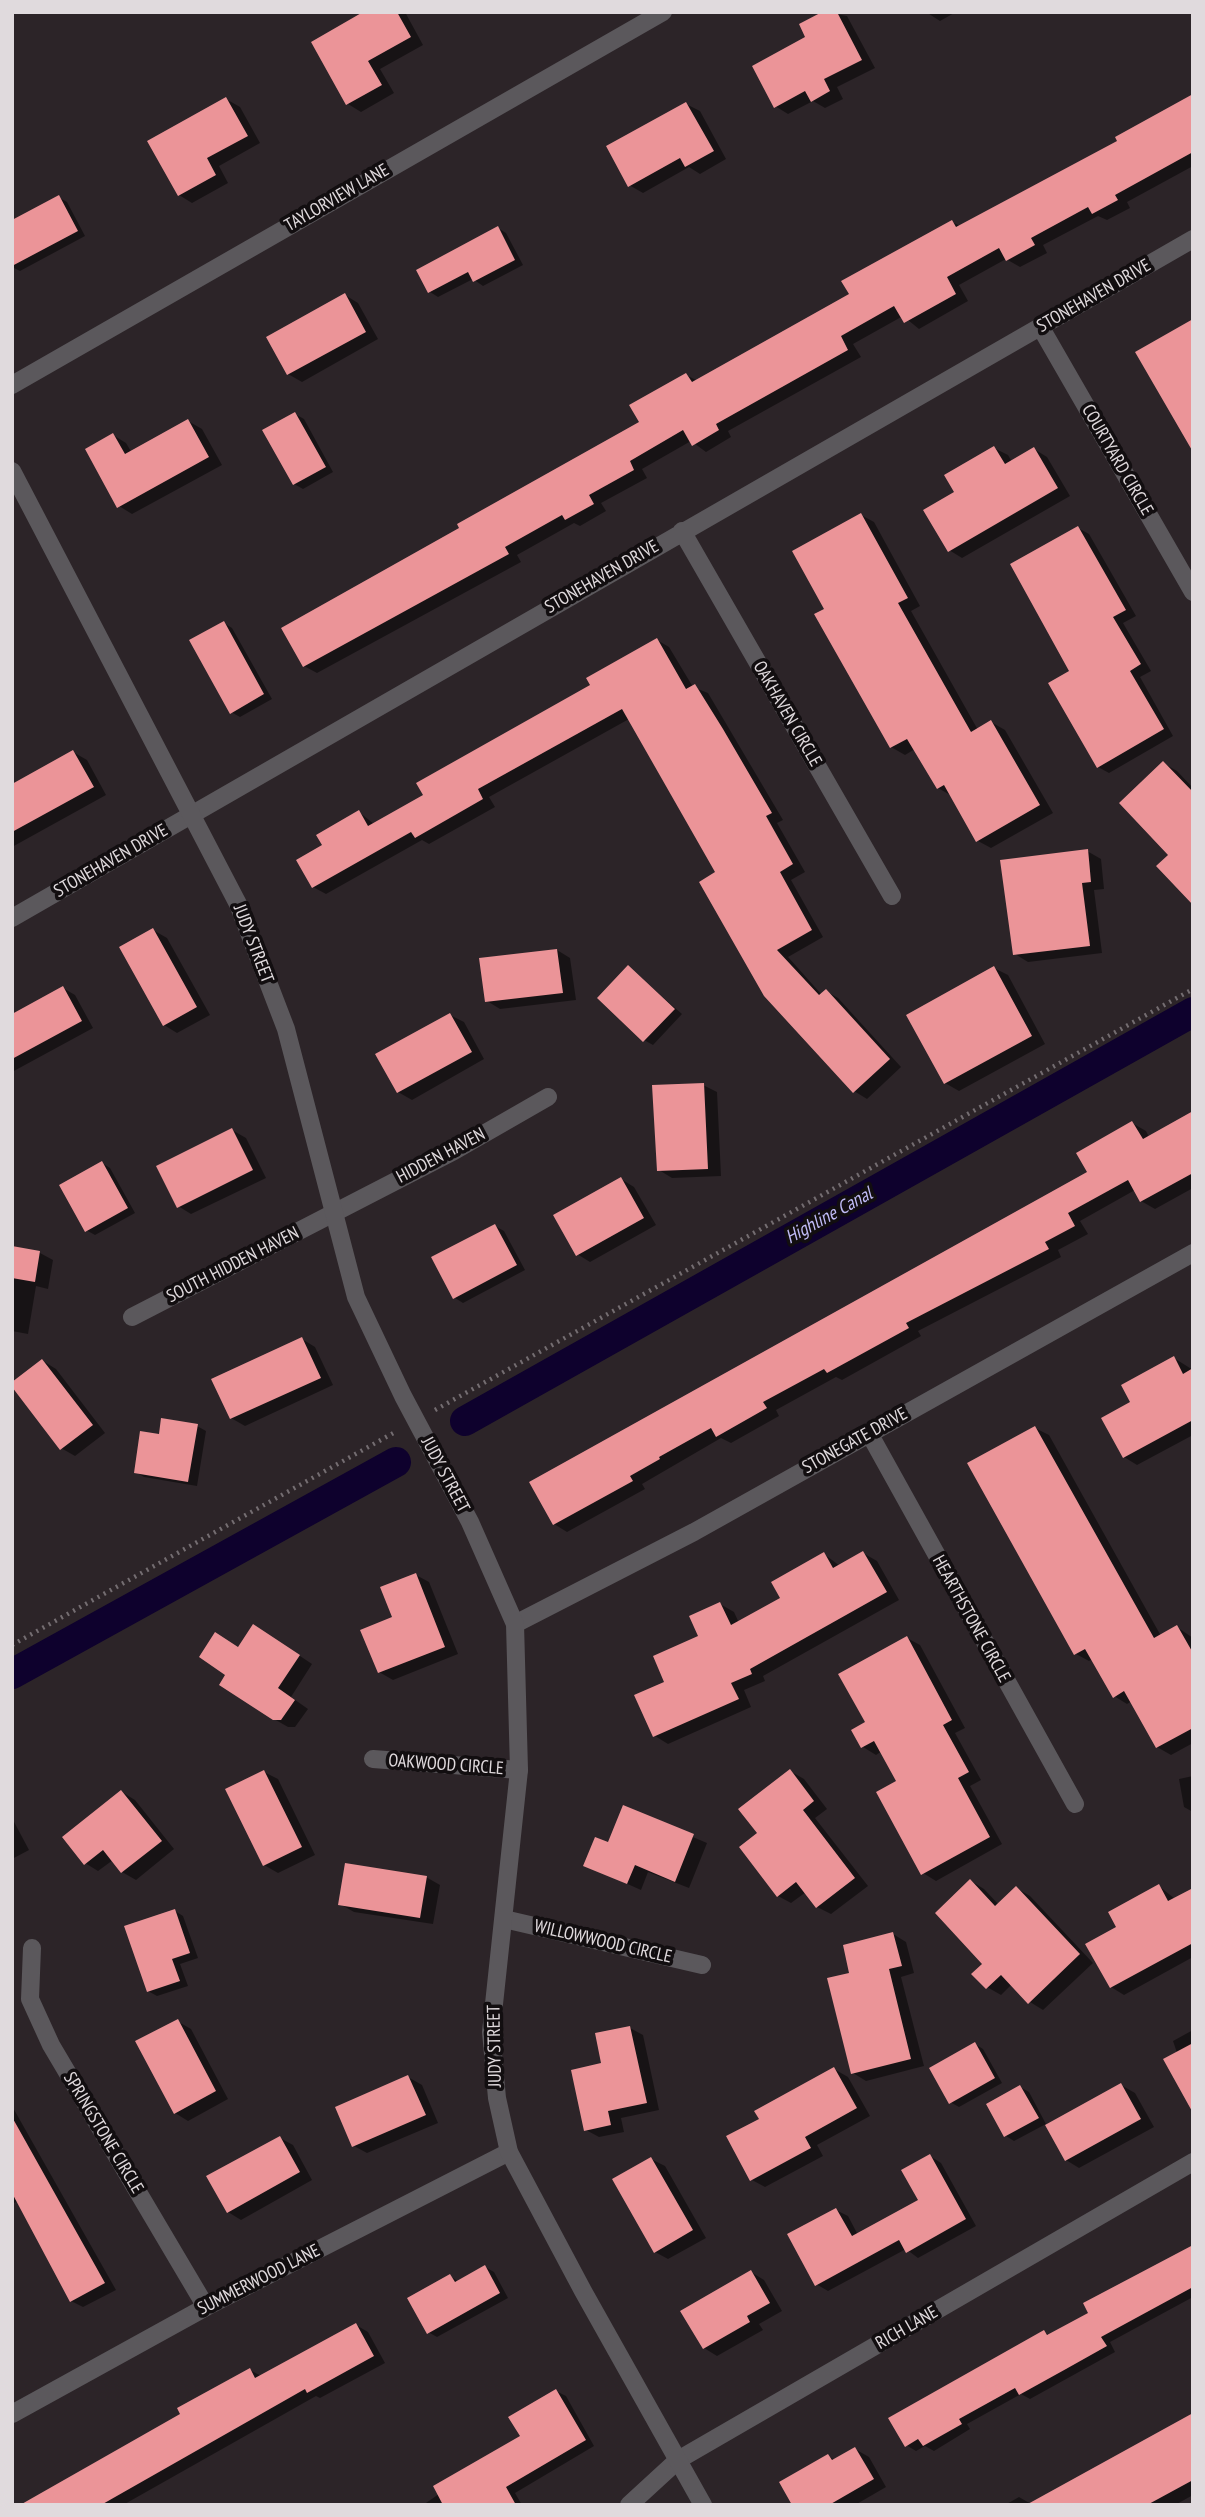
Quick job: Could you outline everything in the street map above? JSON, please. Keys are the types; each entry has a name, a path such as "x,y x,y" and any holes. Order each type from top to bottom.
{"street":[{"name":"TAYLORVIEW LANE","path":"12,385 663,12"},
{"name":"STONEHAVEN DRIVE","path":"12,918 1193,239"},
{"name":"COURTYARD CIRCLE","path":"1041,328 1193,592"},
{"name":"JUDY STREET","path":"12,471 238,904 286,1029 356,1297 415,1421 470,1522 515,1624 519,1770 491,2032 497,2098 509,2152 703,2505"},
{"name":"OAKHAVEN CIRCLE","path":"681,531 892,897"},
{"name":"HIDDEN HAVEN","path":"333,1213 548,1097"},
{"name":"SOUTH HIDDEN HAVEN","path":"132,1317 333,1213"},
{"name":"STONEGATE DRIVE","path":"515,1624 694,1532 1193,1253"},
{"name":"HEARTHSTONE CIRCLE","path":"869,1433 1075,1804"},
{"name":"OAKWOOD CIRCLE","path":"373,1759 519,1770"},
{"name":"WILLOWWOOD CIRCLE","path":"504,1919 702,1965"},
{"name":"SPRINGSTONE CIRCLE","path":"32,1948 30,2000 51,2045 206,2308"},
{"name":"SUMMERWOOD LANE","path":"12,2414 206,2308 509,2152"},
{"name":"RICH LANE","path":"629,2505 678,2460 1193,2162"}],"path":[{"path":"12,1645 1193,989"}],"building":[{"path":"363,12 397,12 411,37 368,61 382,85 346,105 311,42"},
{"path":"822,12 837,12 862,60 824,79 830,91 811,102 805,91 774,108 752,66 805,37 799,24"},
{"path":"1193,94 1193,152 1115,195 1118,200 1092,214 1088,207 1031,238 1035,245 1006,261 999,248 947,277 956,294 904,323 894,306 841,336 848,350 716,424 719,430 692,446 683,430 630,461 634,470 589,495 594,504 565,520 562,515 505,547 509,554 303,667 281,628 459,528 457,524 639,422 629,405 686,373 692,382 849,294 841,281 952,220 956,227 1117,141 1115,137"},
{"path":"226,97 248,136 207,158 216,175 178,196 147,141"},
{"path":"686,102 714,151 685,167 680,158 628,187 606,146"},
{"path":"59,195 78,231 12,266 12,220"},
{"path":"498,226 515,260 473,282 468,272 428,293 416,270"},
{"path":"345,293 366,332 287,375 266,337"},
{"path":"1193,319 1193,452 1135,352"},
{"path":"295,412 326,467 293,485 262,430"},
{"path":"188,419 209,457 117,508 85,449 113,433 125,454"},
{"path":"994,446 1005,464 1034,447 1058,488 948,552 923,510 954,492 944,475"},
{"path":"861,513 908,598 898,603 971,732 991,720 1040,805 976,842 944,785 937,789 907,739 890,748 814,614 824,609 792,551"},
{"path":"1078,526 1126,610 1113,617 1141,664 1130,671 1164,729 1097,768 1048,683 1069,671 1010,564"},
{"path":"224,621 264,694 230,714 189,640"},
{"path":"657,638 686,689 695,684 723,729 772,813 766,816 793,864 780,872 812,930 777,950 819,995 826,989 890,1059 853,1093 764,996 699,882 715,872 622,709 478,789 483,799 415,838 411,832 312,888 296,860 322,845 316,835 359,810 368,826 423,795 416,783 590,685 586,678"},
{"path":"73,750 94,787 12,832 12,784"},
{"path":"1163,761 1193,792 1193,905 1156,866 1168,855 1119,803"},
{"path":"1088,849 1091,882 1082,883 1090,946 1013,955 1000,860"},
{"path":"153,928 197,1007 163,1026 119,947"},
{"path":"557,949 563,993 485,1002 479,958"},
{"path":"628,965 675,1009 643,1042 597,998"},
{"path":"994,966 1032,1036 944,1084 906,1015"},
{"path":"63,986 82,1021 12,1059 12,1014"},
{"path":"450,1013 472,1052 397,1093 375,1054"},
{"path":"704,1083 708,1169 657,1171 652,1085"},
{"path":"1193,1111 1193,1173 1140,1202 1128,1180 1068,1213 1075,1226 1045,1242 1049,1249 906,1323 909,1328 827,1373 824,1369 763,1402 767,1408 716,1437 711,1428 630,1476 633,1481 553,1525 529,1482 1087,1172 1076,1153 1132,1121 1143,1139"},
{"path":"232,1128 253,1170 177,1208 156,1166"},
{"path":"102,1161 128,1208 85,1232 59,1185"},
{"path":"621,1177 644,1218 576,1256 553,1215"},
{"path":"495,1224 517,1265 453,1299 431,1257"},
{"path":"12,1246 40,1251 35,1282 12,1278"},
{"path":"302,1337 321,1378 230,1419 211,1379"},
{"path":"1174,1356 1183,1374 1193,1368 1193,1420 1123,1458 1101,1418 1130,1402 1121,1385"},
{"path":"42,1359 93,1425 60,1450 12,1387 12,1382"},
{"path":"161,1418 198,1424 188,1482 134,1473 140,1431 159,1434"},
{"path":"1035,1426 1154,1638 1177,1625 1193,1653 1193,1728 1156,1748 1124,1691 1113,1698 1085,1649 1074,1655 967,1463"},
{"path":"863,1551 887,1592 750,1669 752,1674 731,1683 739,1699 653,1737 634,1695 664,1682 653,1656 698,1636 689,1616 720,1602 731,1625 780,1598 771,1582 824,1552 833,1568"},
{"path":"416,1573 445,1647 378,1673 360,1630 392,1617 380,1587"},
{"path":"253,1624 300,1655 278,1688 295,1700 281,1720 273,1720 219,1685 225,1675 199,1657 215,1632 238,1647"},
{"path":"907,1636 952,1720 943,1725 969,1772 958,1778 990,1837 921,1875 876,1792 896,1781 874,1741 861,1748 851,1730 865,1722 838,1674"},
{"path":"790,1769 814,1801 803,1810 855,1878 816,1908 796,1882 777,1897 739,1847 757,1833 738,1809"},
{"path":"264,1770 302,1847 263,1866 225,1789"},
{"path":"121,1790 162,1841 121,1873 103,1850 84,1865 62,1837"},
{"path":"623,1805 694,1834 675,1882 635,1865 627,1884 583,1866 595,1837 608,1842"},
{"path":"345,1863 427,1876 420,1918 338,1905"},
{"path":"970,1879 995,1906 1016,1886 1080,1954 1028,2004 1001,1975 986,1989 971,1974 982,1964 935,1913"},
{"path":"1159,1884 1168,1901 1193,1888 1193,1943 1110,1988 1085,1944 1116,1927 1108,1912"},
{"path":"175,1909 190,1953 172,1959 180,1981 147,1992 124,1926"},
{"path":"893,1932 902,1966 889,1969 911,2059 851,2074 827,1978 849,1973 843,1945"},
{"path":"178,2019 216,2091 174,2114 135,2041"},
{"path":"630,2026 647,2103 608,2111 611,2125 584,2131 571,2070 601,2063 595,2033"},
{"path":"975,2042 995,2078 949,2104 929,2068"},
{"path":"1193,2043 1193,2113 1163,2059"},
{"path":"834,2067 857,2108 805,2137 811,2148 750,2181 726,2136 759,2119 754,2111"},
{"path":"408,2075 426,2115 352,2147 335,2107"},
{"path":"1121,2083 1141,2119 1065,2161 1045,2125"},
{"path":"1020,2085 1039,2118 1004,2137 986,2104"},
{"path":"12,2117 105,2283 70,2302 12,2193"},
{"path":"280,2136 300,2172 227,2213 206,2176"},
{"path":"930,2154 966,2219 906,2253 899,2240 815,2286 787,2234 836,2208 852,2236 918,2200 901,2170"},
{"path":"651,2157 693,2230 654,2253 612,2179"},
{"path":"1193,2245 1193,2287 1101,2337 1107,2346 1066,2369 1019,2395 1015,2388 959,2419 962,2424 923,2446 918,2439 905,2447 888,2418 1044,2330 1047,2335 1088,2313 1083,2303"},
{"path":"485,2265 500,2293 427,2334 407,2298 450,2274 455,2282"},
{"path":"751,2270 770,2303 747,2316 750,2322 703,2349 680,2311"},
{"path":"356,2323 374,2356 307,2393 305,2389 101,2505 20,2505 180,2414 177,2408 250,2368 255,2378"},
{"path":"556,2389 586,2440 506,2487 516,2505 443,2505 433,2486 520,2436 508,2417"},
{"path":"1193,2413 1193,2480 1147,2505 1026,2505"},
{"path":"855,2447 874,2479 829,2505 792,2505 779,2482 828,2454 832,2460"}],"waterway":[{"name":"Highline Canal","path":"465,1421 1193,1012"},
{"path":"12,1674 396,1462"}]}
